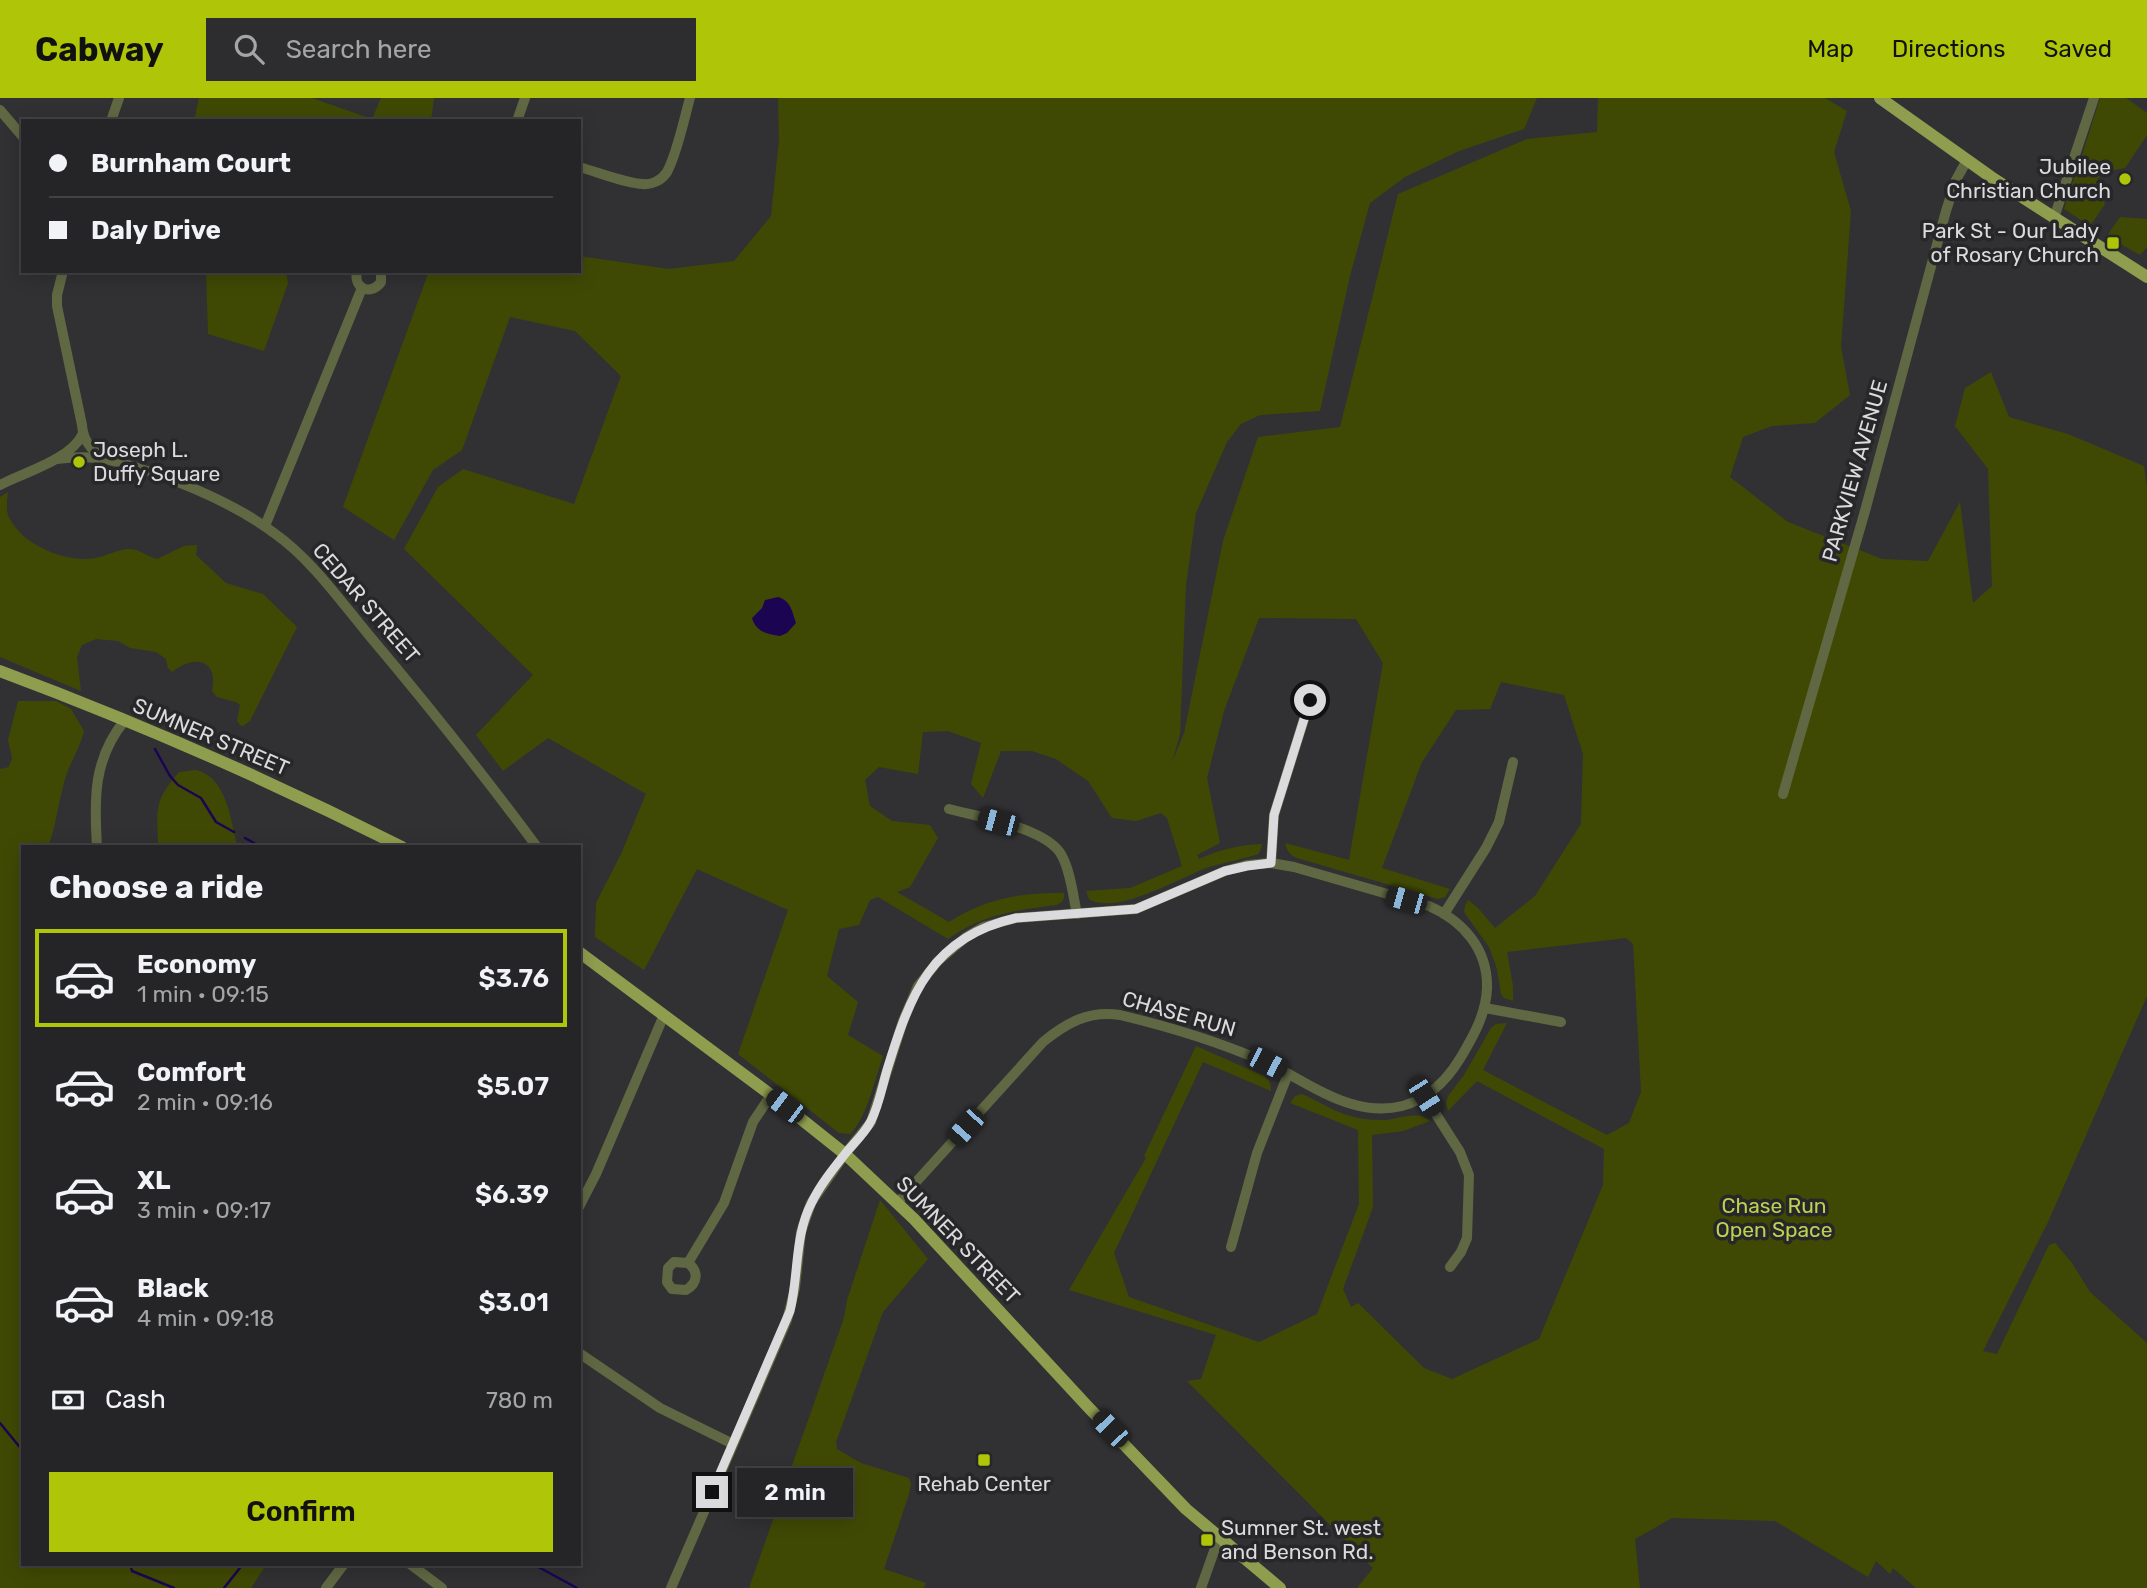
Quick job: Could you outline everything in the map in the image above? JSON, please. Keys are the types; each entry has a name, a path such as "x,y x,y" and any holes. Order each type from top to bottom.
{"main road":[{"path":"1880,98 1967,160 2147,277"},
{"name":"SUMNER STREET","path":"1,674 125,720 314,803 398,845"},
{"name":"SUMNER STREET","path":"581,953 771,1095 845,1154 897,1203 1186,1509 1280,1588"}],"street":[{"path":"112,119 119,98"},
{"path":"518,119 525,98"},
{"path":"581,168 638,184 657,182 666,174 690,98"},
{"path":"2054,218 2094,98"},
{"path":"0,110 21,135"},
{"name":"PARKVIEW AVENUE","path":"1783,794 1865,511 1946,211 1956,180 1967,160"},
{"path":"62,273 57,306 82,435"},
{"path":"357,273 356,282 362,288 370,290 378,287 381,273"},
{"path":"265,526 362,288"},
{"name":"CEDAR STREET","path":"0,485 56,459 74,447 82,435 94,452 107,460 200,492 226,503 265,526 301,556 334,593 448,730 535,845"},
{"name":"CEDAR STREET","path":"56,459 107,460"},
{"path":"1271,863 1274,815 1310,700"},
{"path":"97,845 95,803 98,778 108,744 125,720"},
{"path":"1444,914 1475,867 1499,822 1513,762"},
{"path":"949,809 1040,835 1054,845 1062,857 1077,914"},
{"name":"CHASE RUN","path":"671,1588 790,1311 801,1232 807,1212 815,1196 871,1122 918,986 938,961 966,937 983,927 1016,918 1136,909 1225,871 1271,863 1294,867 1429,906 1444,914 1472,939 1482,955 1487,985 1485,1008 1477,1028 1457,1063 1441,1084 1415,1102 1394,1108 1369,1108 1332,1097 1267,1063 1202,1037 1110,1013 1079,1019 1043,1042 897,1203"},
{"path":"1485,1008 1561,1021"},
{"path":"581,1203 664,1015"},
{"path":"1231,1247 1257,1153 1288,1074"},
{"path":"688,1263 724,1203 753,1122 771,1095"},
{"path":"1425,1097 1460,1152 1469,1175 1467,1238 1450,1267"},
{"path":"581,1354 660,1408 733,1444"},
{"path":"1201,1588 1219,1537"},
{"path":"326,1588 342,1566"},
{"path":"413,1566 442,1588"}],"green space":[{"path":"199,98 312,98 372,119 194,119"},
{"path":"381,98 434,98 431,119 372,119"},
{"name":"Chase Run Open Space","path":"778,98 1537,98 1524,129 1459,151 1405,177 1370,203 1350,276 1320,411 1260,415 1241,424 1227,442 1196,513 1186,585 1180,734 1172,762 1184,733 1223,541 1258,437 1340,427 1398,194 1527,139 1597,132 1598,98 1825,98 1847,111 1834,152 1851,211 1841,347 1850,395 1815,423 1772,426 1743,437 1730,477 1788,522 1882,559 1928,561 1960,502 1973,603 1992,586 1988,469 1955,426 1965,388 1991,372 2009,417 2068,434 2144,466 2147,488 2147,996 2048,1222 1983,1351 1997,1354 2049,1245 2055,1243 2072,1263 2090,1292 2147,1343 2147,1588 1916,1588 1893,1568 1890,1574 1876,1561 1868,1577 1775,1521 1672,1518 1635,1539 1640,1588 1357,1588 1373,1568 1187,1381 1201,1379 1216,1335 1069,1290 1146,1158 1144,1156 1196,1046 1264,1076 1270,1082 1271,1091 1203,1062 1114,1253 1129,1297 1259,1342 1317,1314 1359,1204 1358,1130 1290,1103 1295,1096 1302,1094 1358,1118 1382,1120 1413,1115 1430,1121 1403,1131 1372,1135 1373,1207 1343,1289 1351,1307 1358,1303 1424,1368 1452,1379 1539,1339 1603,1185 1604,1149 1477,1081 1448,1111 1446,1103 1491,1028 1496,1024 1507,1023 1483,1070 1607,1135 1629,1123 1641,1092 1633,944 1626,938 1507,952 1513,1001 1501,994 1497,969 1489,947 1464,912 1468,900 1495,928 1535,896 1581,824 1583,754 1564,695 1501,682 1490,709 1456,710 1422,762 1382,868 1450,889 1445,897 1438,899 1297,858 1291,854 1285,843 1349,860 1383,663 1356,619 1259,618 1224,711 1207,778 1220,843 1197,855 1199,859 1229,848 1262,844 1260,851 1255,855 1206,868 1131,899 1100,903 1089,899 1086,891 1130,888 1182,866 1167,818 1161,813 1136,821 1112,818 1088,781 1056,759 1032,751 1001,751 983,798 971,784 981,743 948,731 923,732 918,774 879,767 865,780 870,806 892,821 930,825 938,838 910,887 897,892 949,922 962,914 1004,898 1048,893 1064,893 1064,897 1056,905 986,919 948,939 878,897 870,900 859,925 839,929 827,976 858,1002 848,1035 883,1056 866,1108 850,1134 839,1133 738,1054 788,910 697,869 644,970 595,937 596,903 621,854 646,794 548,738 503,771 476,735 533,675 404,549 438,487 463,469 574,504 621,376 575,331 510,317 462,450 433,470 394,540 343,507 428,273 581,273 581,256 669,269 734,261 771,216 779,140"},
{"path":"2100,98 2126,98 2147,113 2147,135 2125,168 2098,173 2079,165"},
{"path":"2078,166 2100,176 2096,182 2105,204 2090,226 2064,209"},
{"path":"2120,217 2147,219 2147,247 2140,255 2107,236"},
{"path":"206,273 286,273 288,283 264,351 208,334"},
{"path":"8,492 7,513 16,528 32,542 52,553 90,559 131,549 157,559 184,546 197,545 196,555 226,583 263,594 297,627 250,721 240,725 237,721 240,705 217,697 212,691 212,672 208,666 203,663 189,663 172,672 166,659 156,652 130,648 118,641 96,639 82,645 77,657 81,691 0,657 0,497"},
{"path":"18,701 56,701 71,709 84,731 66,776 49,845 21,845 21,1566 265,1566 251,1588 0,1588 0,769 9,767 12,758 8,740"},
{"path":"196,770 214,781 225,800 237,845 158,845 160,800 179,772"},
{"path":"880,1200 928,1259 883,1312 836,1442 837,1449 861,1463 909,1478 909,1494 884,1569 926,1583 924,1588 749,1588 844,1318 847,1300"}],"shaded area":[{"path":"778,597 788,604 796,623 780,636 759,629 752,618 762,608 765,600"}],"waterway":[{"path":"155,749 178,785 201,798 216,822 234,832"},
{"path":"245,838 257,845"},
{"path":"0,1423 21,1449"},
{"path":"131,1566 132,1571 174,1588"},
{"path":"224,1588 241,1566"},
{"path":"537,1566 577,1588"}],"place":[{"name":"Jubilee Christian Church","path":"2125,179"},
{"name":"Park St - Our Lady of Rosary Church","path":"2113,243"},
{"name":"Joseph L. Duffy Square","path":"79,462"},
{"name":"Rehab Center","path":"984,1460"},
{"name":"Sumner St. west and Benson Rd.","path":"1207,1540"}],"route":[{"path":"712,1492 790,1311 795,1288 797,1254 807,1212 815,1196 871,1122 903,1021 918,986 927,973 951,948 983,927 1016,918 1136,909 1225,871 1271,863 1274,815 1310,700"}]}
